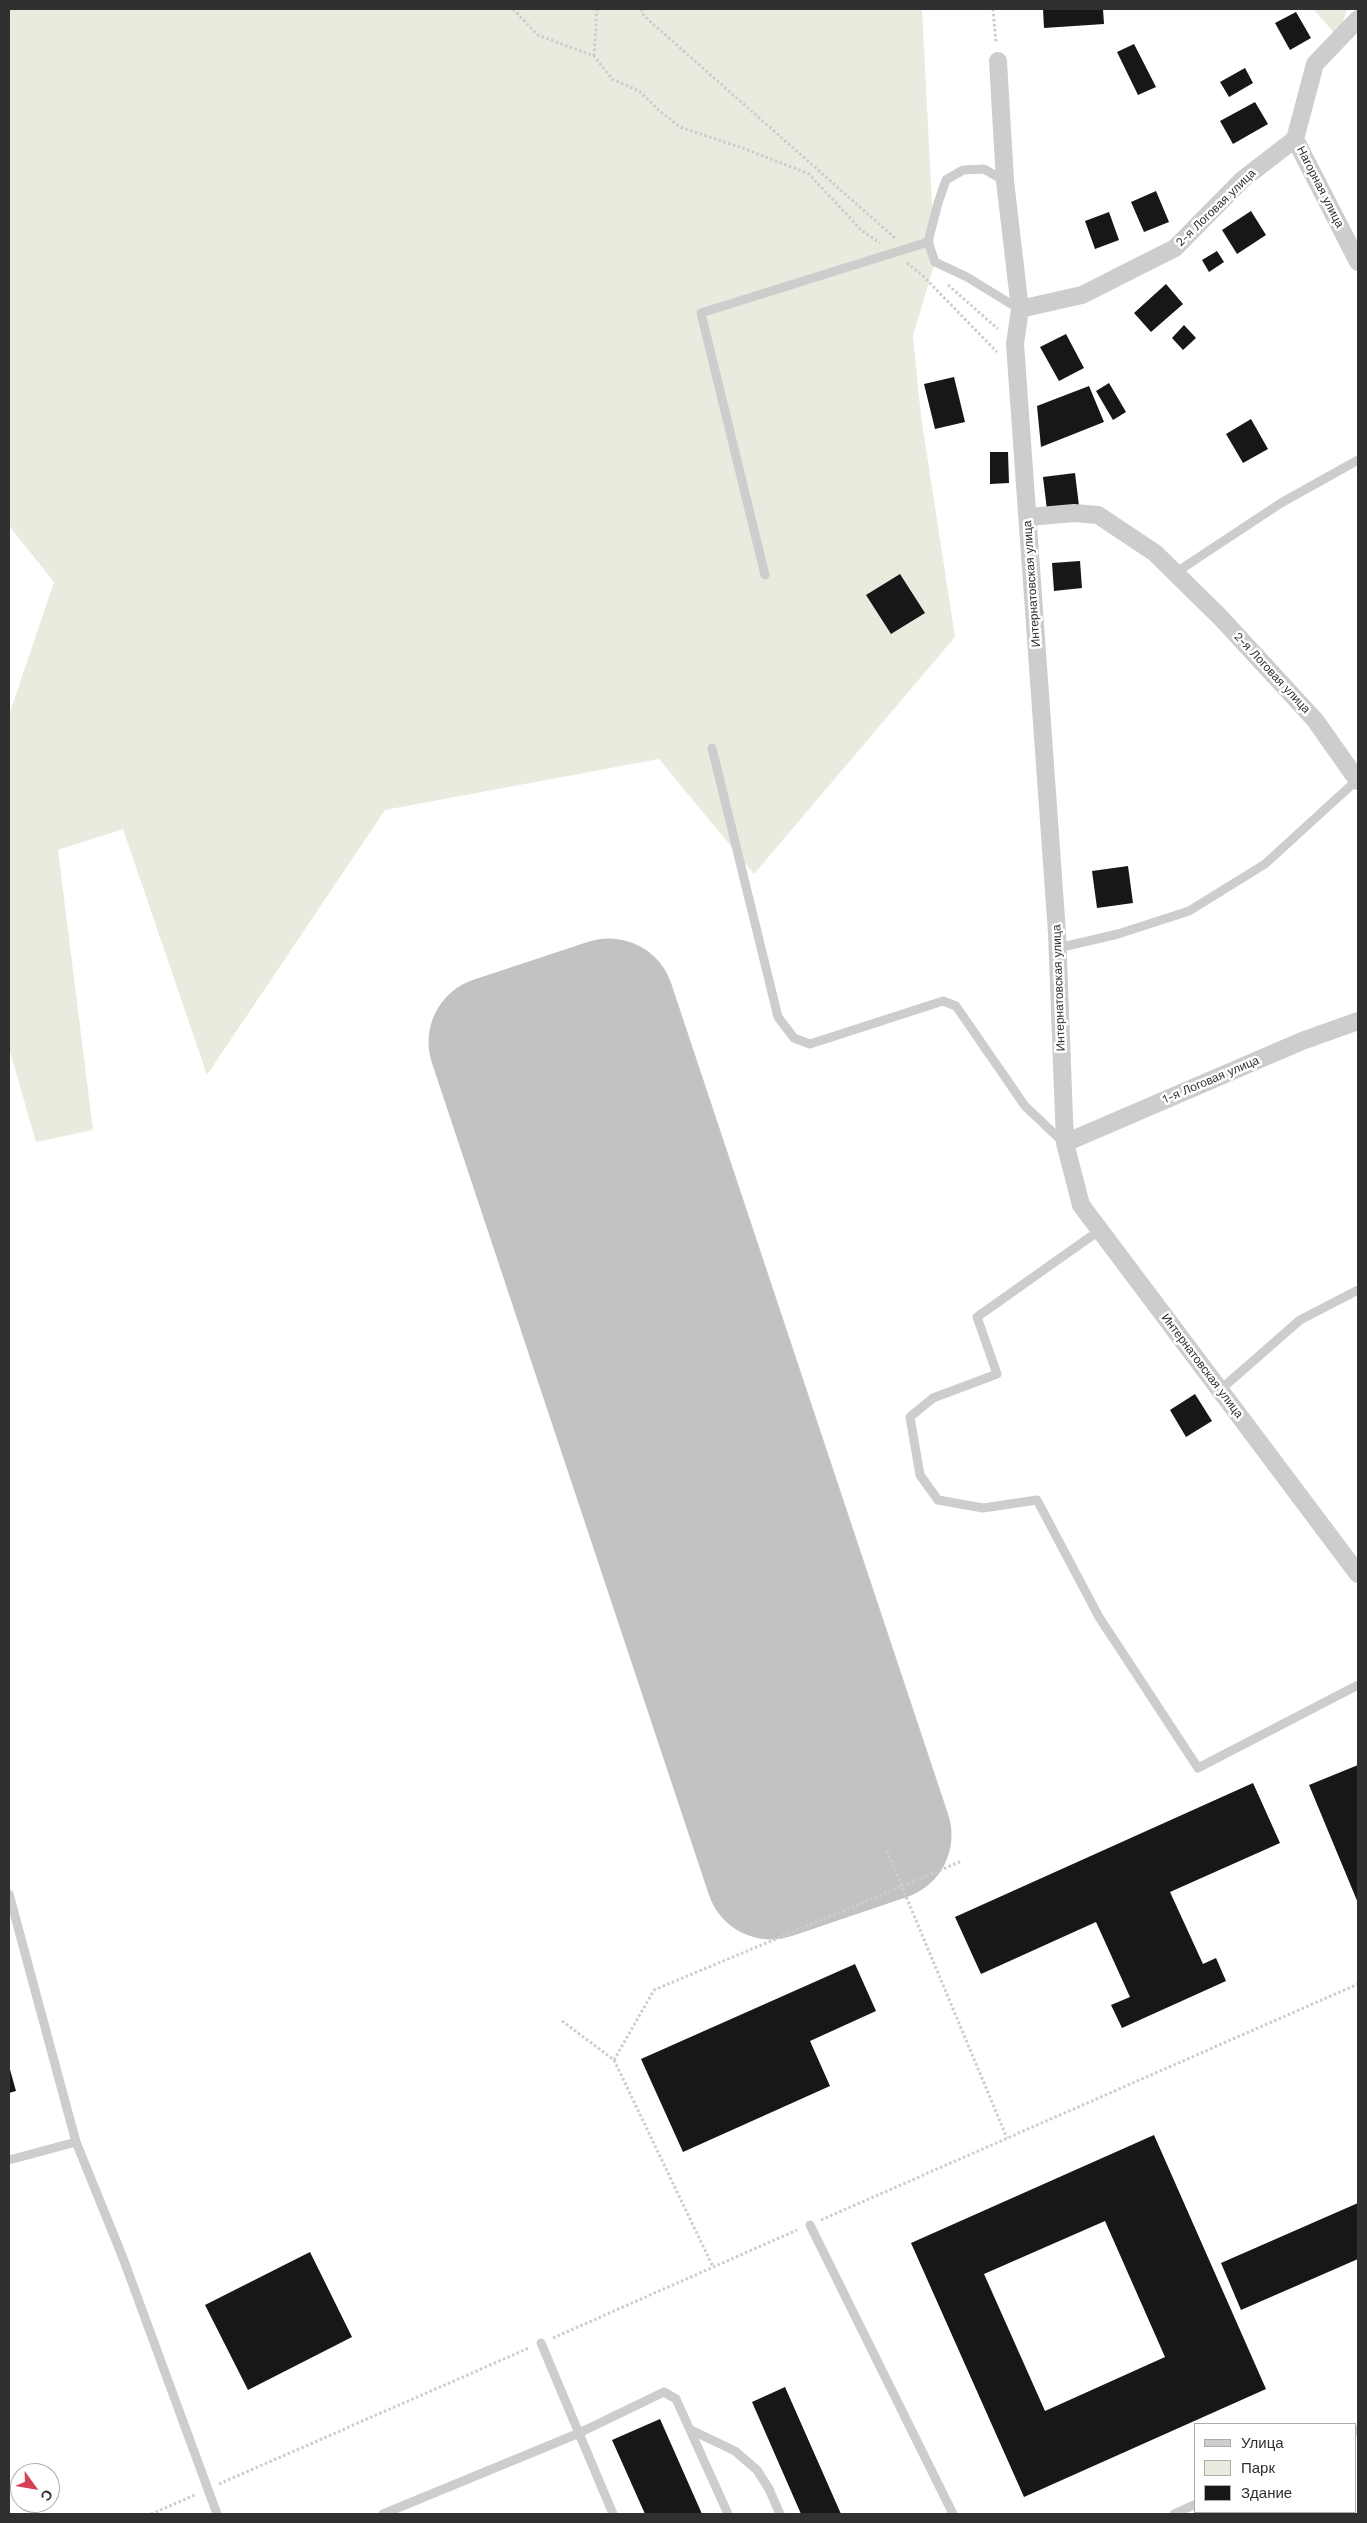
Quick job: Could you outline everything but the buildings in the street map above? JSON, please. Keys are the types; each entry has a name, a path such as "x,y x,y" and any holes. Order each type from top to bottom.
{"street":[{"path":"1295,138 1315,64 1358,19"},
{"name":"Интернатовская улица","path":"998,62 1005,181 1020,309 1015,344 1058,948 1065,1144 1081,1205 1358,1574"},
{"name":"Нагорная улица","path":"1295,138 1358,262"},
{"name":"2-я Логовая улица","path":"1020,309 1082,295 1175,248 1242,180 1295,138"},
{"name":"2-я Логовая улица","path":"1028,517 1074,513 1098,516 1155,553 1221,618 1315,720 1358,781"},
{"name":"1-я Логовая улица","path":"1065,1144 1302,1041 1358,1021"}],"lane":[{"path":"1005,181 984,168 963,170 946,180 928,242 935,262 967,277 1020,309"},
{"path":"765,575 701,313 928,242"},
{"path":"1175,573 1282,503 1358,460"},
{"path":"712,748 778,1017 794,1038 810,1044 943,1001 956,1006 1025,1106 1065,1144"},
{"path":"1058,948 1118,934 1189,911 1264,864 1358,781"},
{"path":"1100,1230 977,1317 997,1374 933,1398 910,1417 920,1475 938,1500 983,1508 1037,1500 1100,1617 1198,1768 1358,1685"},
{"path":"1220,1390 1300,1320 1358,1290"},
{"path":"9,1894 76,2142 123,2258 206,2490 217,2514"},
{"path":"9,2160 76,2142"},
{"path":"810,2225 954,2514"},
{"path":"541,2343 577,2434 613,2514"},
{"path":"383,2514 577,2434 664,2392 676,2399 728,2514"},
{"path":"691,2430 736,2452 757,2470 769,2489 780,2514"},
{"path":"1174,2514 1194,2505"}],"path":[{"path":"513,9 538,35 594,56 612,79 639,90 661,112 680,127 748,150 809,174 862,231 922,275 1018,373"},
{"path":"594,56 597,9"},
{"path":"641,9 644,16 907,248"},
{"path":"993,9 998,62"},
{"path":"943,280 1015,344"},
{"path":"887,1851 1006,2138"},
{"path":"614,2060 654,1990 962,1861"},
{"path":"151,2514 1358,1984"},
{"path":"562,2021 614,2060 713,2267"}],"green space":[{"path":"9,9 922,9 935,262 913,336 921,416 955,637 754,874 659,759 385,810 207,1075 123,829 58,850 93,1130 36,1142 9,1048 9,715 54,582 9,526"},
{"path":"1313,9 1347,9 1338,37"}],"runway":[{"path":"609,1004 886,1835 771,1874 494,1042 609,1004"}]}
